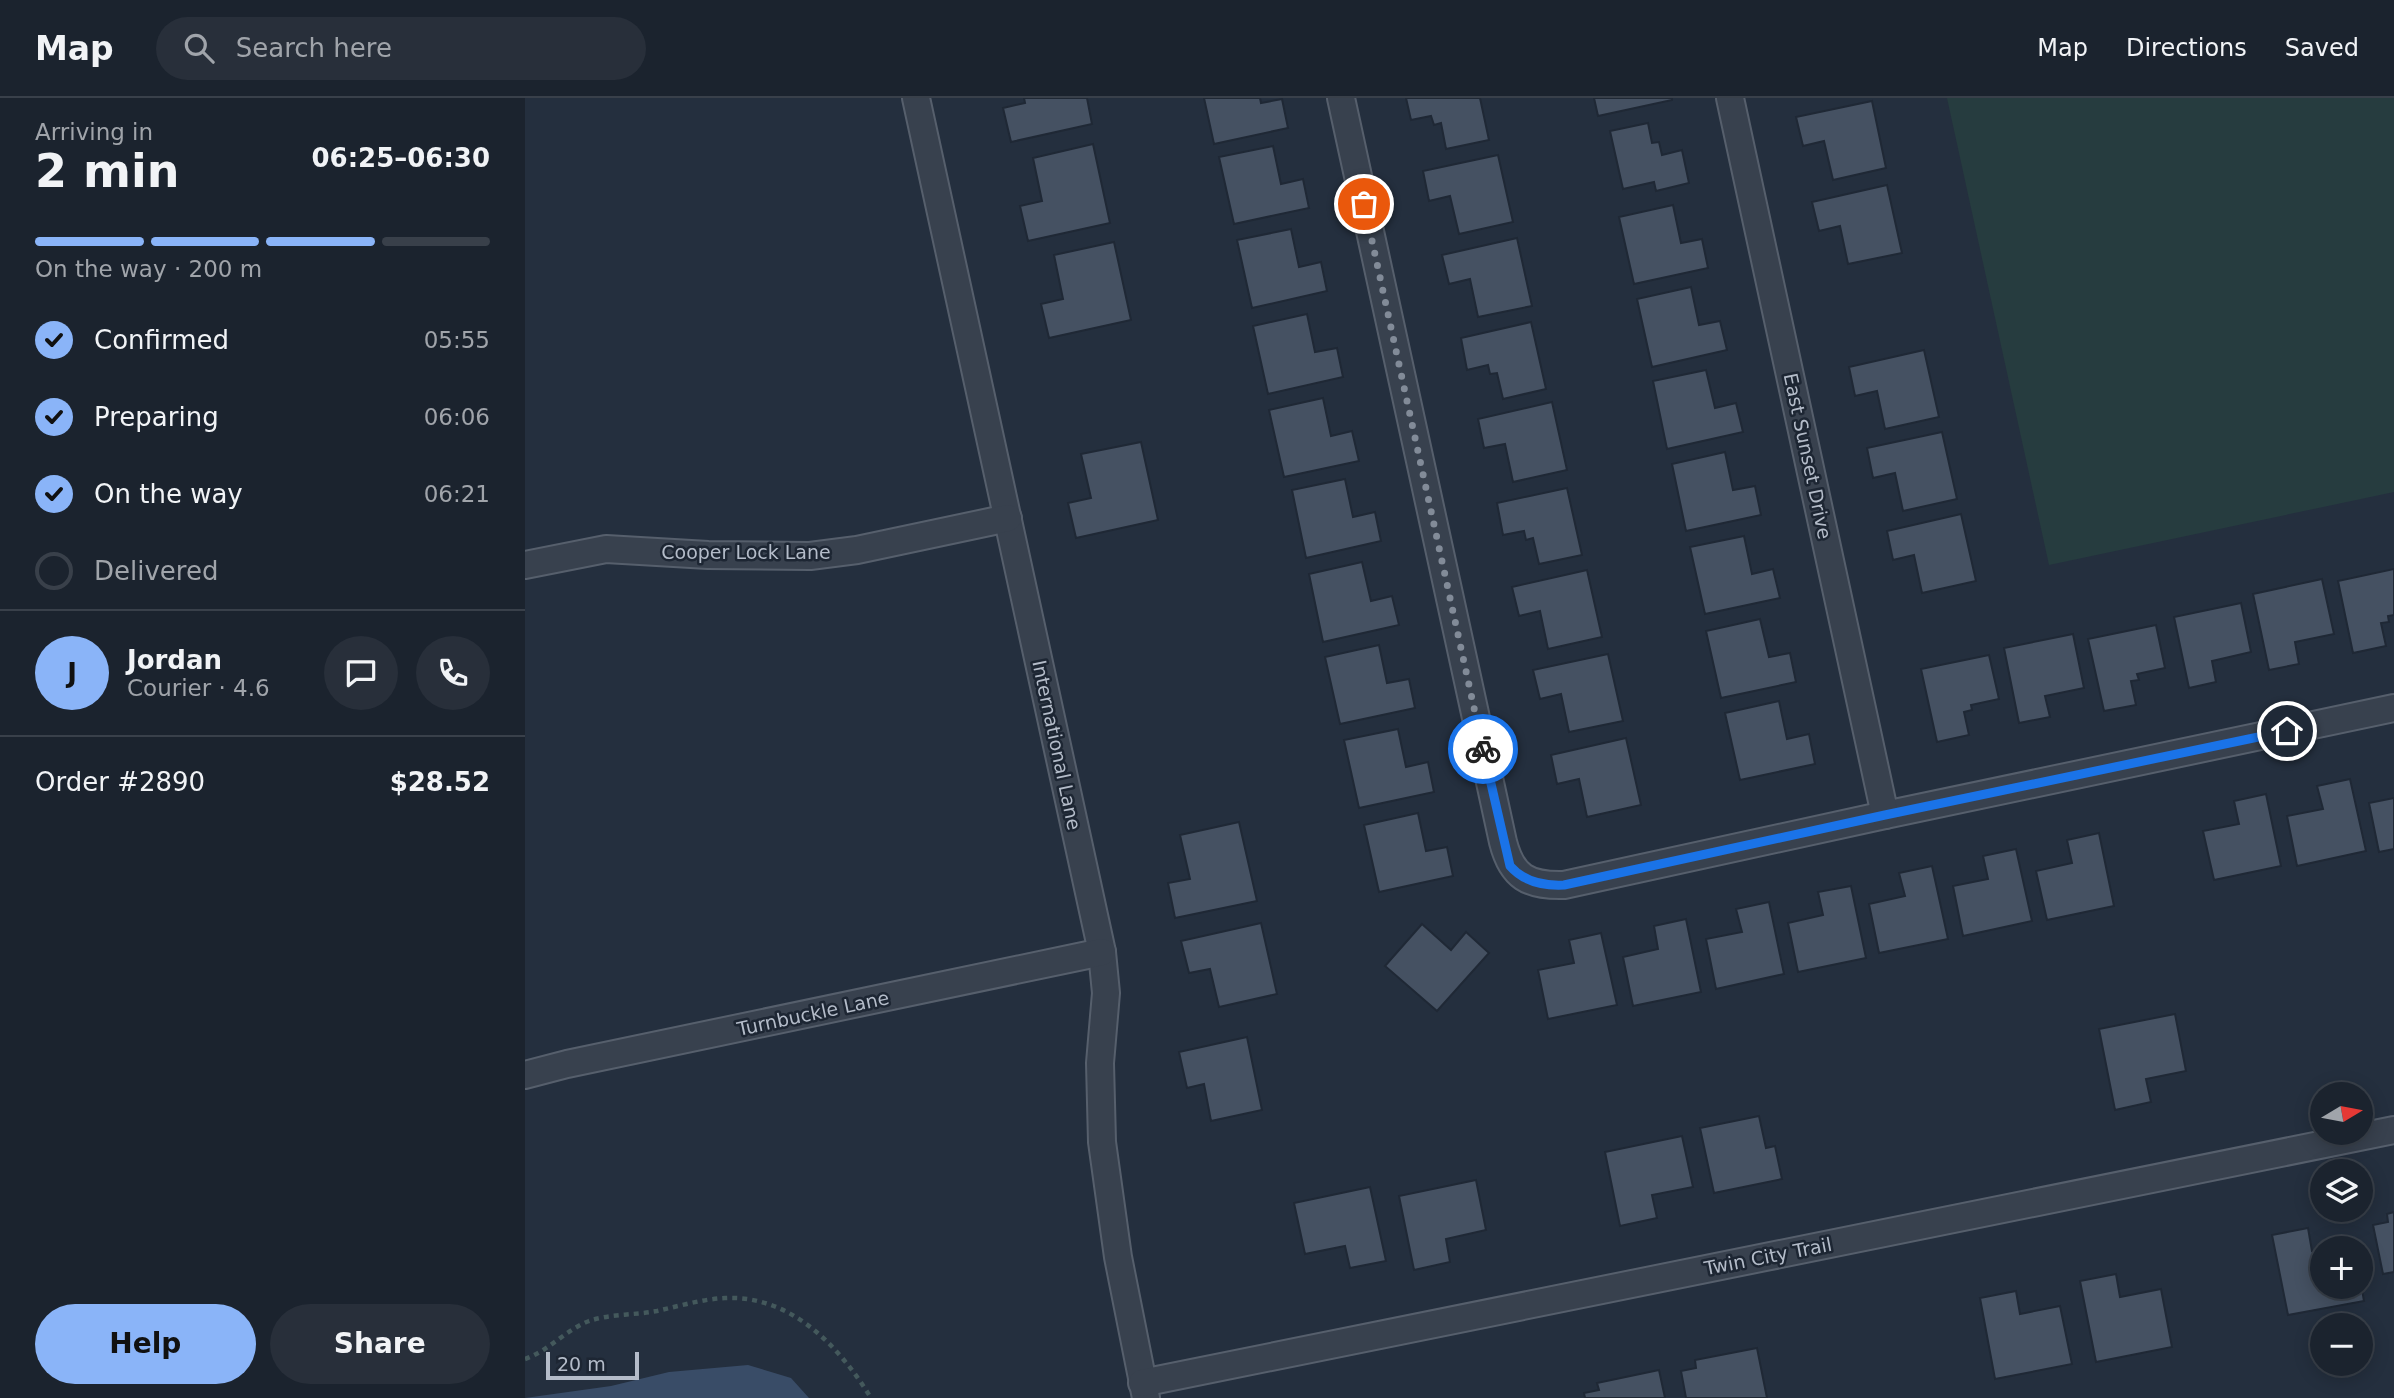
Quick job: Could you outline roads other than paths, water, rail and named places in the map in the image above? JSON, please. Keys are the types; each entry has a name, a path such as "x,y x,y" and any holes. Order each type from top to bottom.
{"street":[{"name":"International Lane","path":"916,98 1102,952 1106,993 1100,1063 1102,1142 1118,1257 1144,1390"},
{"path":"1341,98 1503,842 1510,866 1517,874 1548,886 1564,885 2394,708"},
{"name":"East Sunset Drive","path":"1730,98 1885,815"},
{"name":"Cooper Lock Lane","path":"525,565 606,549 708,555 810,556 857,551 1008,518"},
{"name":"Turnbuckle Lane","path":"525,1075 1102,952"},
{"name":"Twin City Trail","path":"1144,1390 2394,1130"}],"water":[{"path":"748,1365 791,1378 809,1398 525,1398 611,1386 669,1372"}]}
